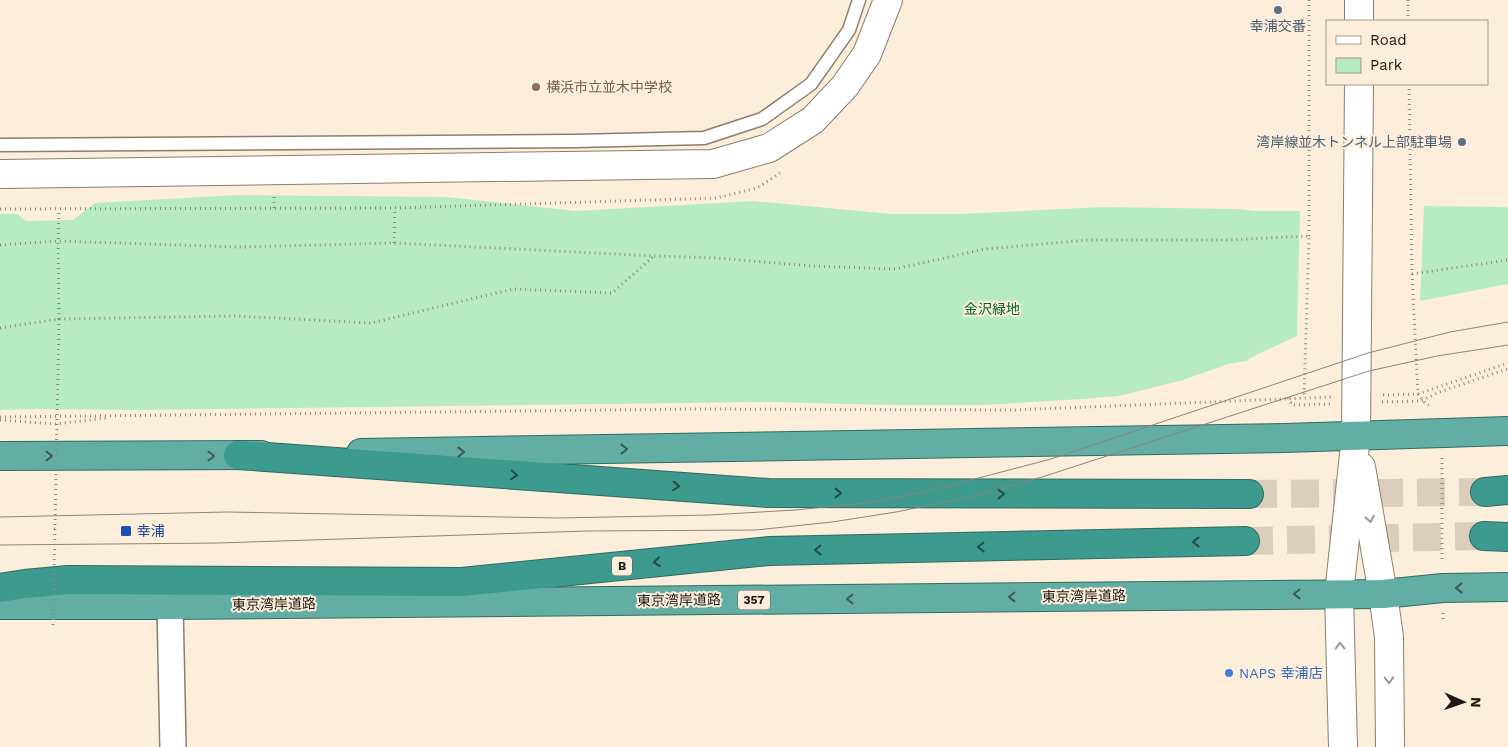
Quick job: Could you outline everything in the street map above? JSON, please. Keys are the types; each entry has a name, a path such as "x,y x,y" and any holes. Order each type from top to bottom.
{"highway":[{"path":"0,456 238,455 1356,436 1508,431"},
{"path":"238,455 768,493 1249,494"},
{"name":"B","path":"0,588 68,580 462,582 769,551 1245,542"},
{"name":"東京湾岸道路","path":"0,605 1384,594 1442,588 1508,587"}],"street":[{"path":"0,174 713,164 769,148 813,120 845,86 867,54 888,0"},
{"path":"1359,20 1360,0"},
{"path":"1359,85 1343,400 1356,436 1384,594 1388,637 1390,747"},
{"path":"1343,747 1339,594 1356,436"},
{"path":"170,605 173,747"}],"lane":[{"path":"0,145 575,141 704,138 762,119 810,84 849,30 859,0"}],"path":[{"path":"1304,398 1309,236 1309,0"},
{"path":"1408,0 1408,20"},
{"path":"1409,85 1412,274 1418,394 1426,404 1439,410 1442,434 1443,621"},
{"path":"394,243 395,208"},
{"path":"53,624 60,209"},
{"path":"0,245 58,241 238,248 394,243 716,258 812,266 895,269 984,249 1088,240 1226,240 1309,236"},
{"path":"0,328 59,319 236,316 372,323 513,289 612,293 654,256"},
{"path":"1412,274 1508,260"},
{"path":"1288,398 1292,405 1418,394 1508,363"},
{"path":"1381,402 1421,401 1439,392 1508,369"},
{"path":"0,418 676,409 1013,410 1288,398 1343,400"},
{"path":"0,418 56,424 122,416"},
{"path":"54,529 59,529"}],"green space":[{"name":"金沢緑地","path":"236,195 446,197 577,211 753,201 891,214 960,214 1102,207 1300,211 1297,336 1246,361 1228,364 1183,380 1119,396 985,405 767,402 0,410 0,214 17,214 26,221 73,220 95,203"},
{"path":"1424,206 1508,207 1508,284 1420,301"}],"tunnel":[{"path":"1249,494 1485,492"},
{"path":"1245,541 1484,536"}],"tram line":[{"path":"0,517 227,512 559,518 709,515 795,510 866,503 929,491 1051,459 1368,353 1450,332 1508,322"},
{"path":"0,545 219,543 587,531 756,530 832,522 896,512 974,496 1042,477 1369,371 1437,356 1508,345"}],"place":[{"name":"幸浦交番","path":"1278,10"},
{"name":"横浜市立並木中学校","path":"536,87"},
{"name":"湾岸線並木トンネル上部駐車場","path":"1462,142"},
{"name":"幸浦","path":"126,531"},
{"name":"NAPS 幸浦店","path":"1229,673"}]}
